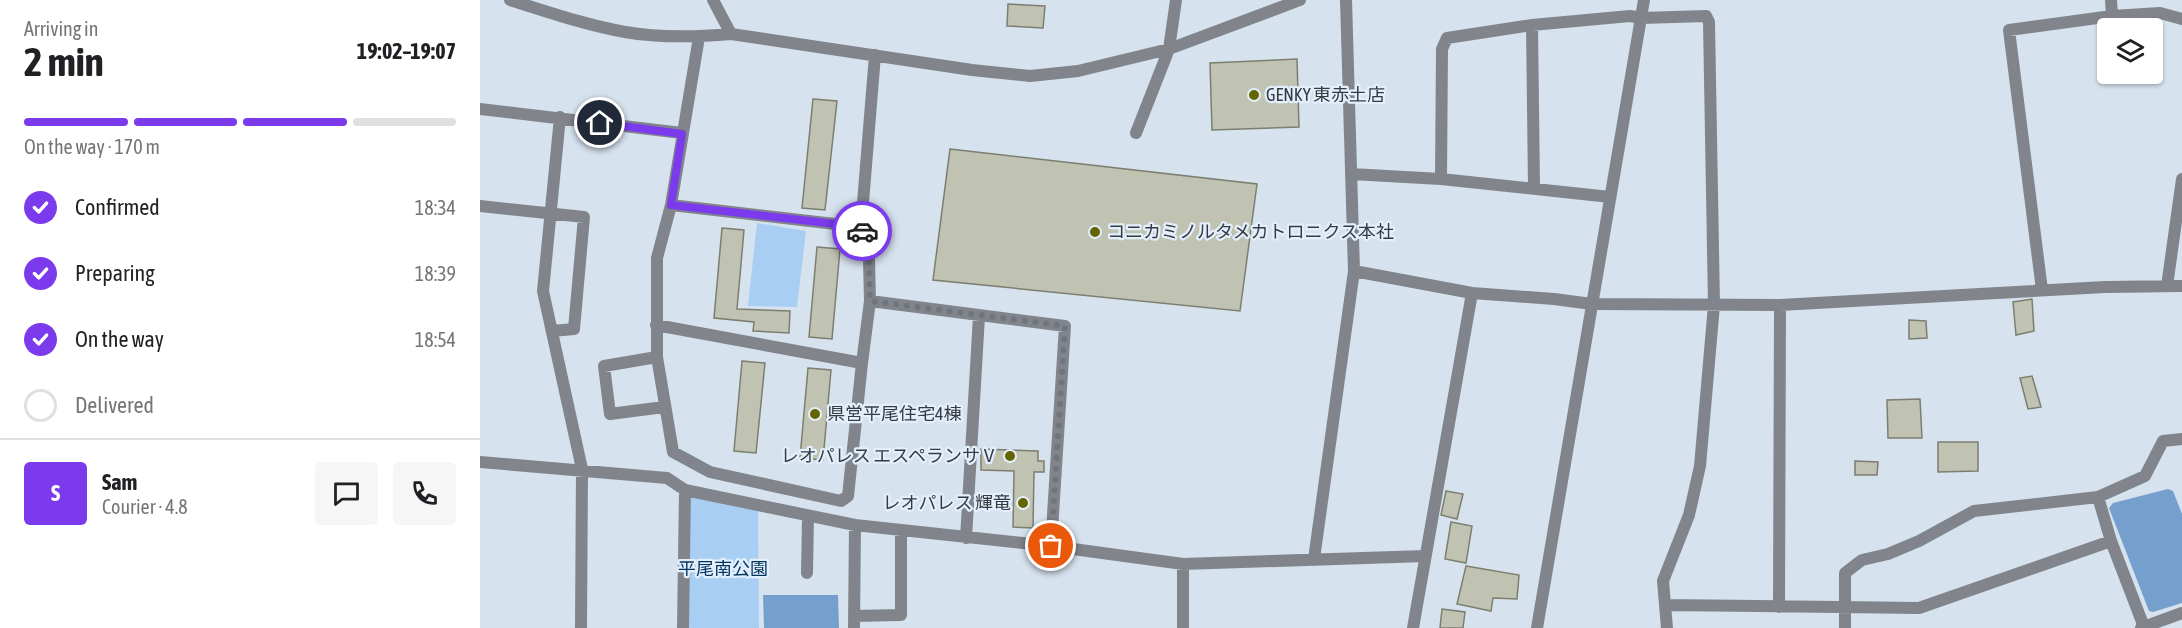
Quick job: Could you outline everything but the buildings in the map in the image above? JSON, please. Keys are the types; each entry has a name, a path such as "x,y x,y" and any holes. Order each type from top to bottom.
{"street":[{"path":"510,0 556,15 627,32 699,37 731,34 972,70 1030,76 1078,71 1169,49 1300,0"},
{"path":"713,0 731,34"},
{"path":"1136,133 1169,49 1176,0"},
{"path":"1314,559 1354,271 1346,0"},
{"path":"1537,628 1644,0"},
{"path":"2111,0 2112,16"},
{"path":"2042,290 2009,30 2112,16 2160,13 2182,19"},
{"path":"1441,179 1442,49 1447,38 1532,25 1630,16 1641,18 1706,16 1709,22 1714,305 1700,466 1689,515 1663,581 1667,628"},
{"path":"1532,25 1534,188"},
{"path":"699,37 671,205 657,258 657,357 673,452 710,472 842,501 848,496 870,301 869,260 861,227 876,55"},
{"path":"480,109 560,117 682,134"},
{"path":"560,117 543,291 582,469 581,628"},
{"path":"1352,174 1441,179 1610,197"},
{"path":"2167,286 2182,180"},
{"path":"671,205 861,227"},
{"path":"480,206 584,218 574,329 552,331"},
{"path":"1354,271 1472,293 1592,304 1780,305 2105,286 2182,286"},
{"path":"1413,628 1472,293"},
{"path":"870,301 1065,326 1051,546"},
{"path":"1779,607 1780,305"},
{"path":"966,538 979,316"},
{"path":"656,326 862,363"},
{"path":"657,357 604,366 610,414 664,407"},
{"path":"1845,628 1845,573 1862,560 1888,554 1919,541 1974,512 2098,497 2145,476 2163,441 2182,439"},
{"path":"480,462 667,478 684,490 855,525 1051,546 1183,564 1425,556"},
{"path":"683,628 684,490"},
{"path":"2098,497 2142,627 2182,613"},
{"path":"807,573 808,516"},
{"path":"855,525 854,622 901,615 902,531"},
{"path":"1666,605 1919,608 2111,541"},
{"path":"1183,564 1183,628"}],"green space":[{"path":"757,223 806,231 797,307 748,306"},
{"name":"平尾南公園","path":"689,495 758,510 759,628 687,628"}],"shaded area":[{"path":"2168,489 2173,491 2182,514 2182,603 2153,612 2149,611 2109,508 2113,503"},
{"path":"763,595 838,595 839,628 764,628"}],"way so far":[{"path":"862,231 869,260 870,301 1065,326 1051,546"}],"place":[{"name":"GENKY 東赤土店","path":"1254,95"},
{"name":"コニカミノルタメカトロニクス本社","path":"1095,232"},
{"name":"県営平尾住宅4棟","path":"815,414"},
{"name":"レオパレス エスペランサⅤ","path":"1010,456"},
{"name":"レオパレス 輝竜","path":"1023,503"}],"route":[{"path":"600,123 682,134 671,205 861,227 862,231"}]}
